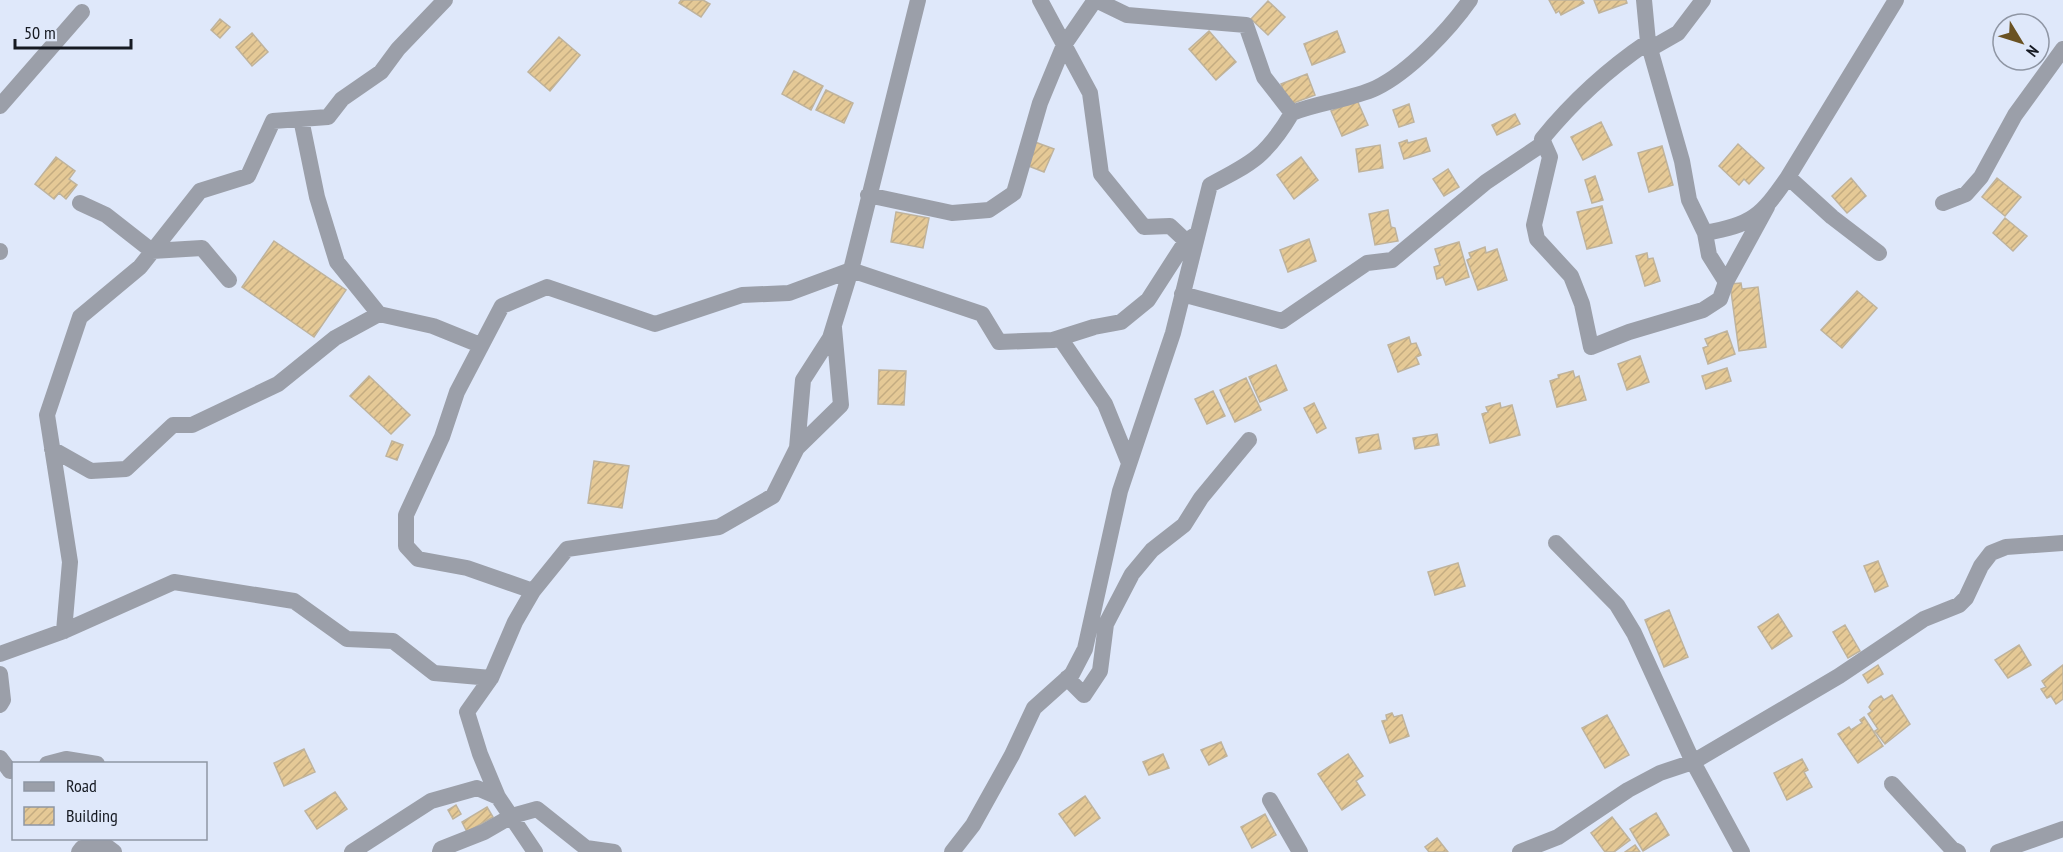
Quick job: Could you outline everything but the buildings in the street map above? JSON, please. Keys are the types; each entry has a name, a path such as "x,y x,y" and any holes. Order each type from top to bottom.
{"street":[{"path":"64,631 70,562 47,415 80,317 140,267 200,191 248,176 273,122 328,117 342,99 381,72 398,49 445,0"},
{"path":"535,852 498,797 480,754 467,712 491,678 515,622 533,591 567,549 719,527 773,496 796,448 803,380 831,338 851,270 918,0"},
{"path":"1040,0 1090,93 1101,174 1144,227 1170,226 1192,237"},
{"path":"868,195 952,213 989,210 1014,193 1040,103 1064,45 1095,0 1127,15 1246,25 1264,76 1292,112"},
{"path":"952,852 973,825 1012,755 1034,708 1080,663 1120,491 1170,342 1182,294 1192,237 1210,185 1251,164 1274,142 1292,112 1376,87 1434,43 1452,25 1470,0"},
{"path":"1644,0 1649,45 1682,161 1689,200 1705,233 1709,255 1726,282"},
{"path":"1703,0 1677,33 1649,45 1596,81 1560,117 1542,140 1550,157 1534,225 1537,239 1571,276 1582,304 1591,347 1629,332 1703,310 1720,299 1726,282 1767,207 1788,177 1896,0"},
{"path":"0,106 82,12"},
{"path":"1943,203 1966,194 1981,177 2015,115 2063,49"},
{"path":"301,119 316,197 337,262 379,314 432,326 480,345"},
{"path":"1182,294 1281,321 1367,263 1392,261 1486,182 1544,143"},
{"path":"1788,177 1832,217 1879,253"},
{"path":"80,203 106,215 152,251 202,248 229,280"},
{"path":"1705,233 1727,229 1755,218 1767,207"},
{"path":"533,591 467,568 418,559 406,546 406,514 428,469 457,392 502,306 547,287 655,324 742,295 789,293 851,270 982,314 999,342 1060,338 1094,327 1121,322 1148,300 1192,237"},
{"path":"52,449 91,471 126,469 172,425 192,424 278,384 335,338 379,314"},
{"path":"796,448 841,405 834,327"},
{"path":"1060,338 1105,404 1129,463"},
{"path":"1067,678 1084,695 1100,671 1106,624 1132,574 1152,550 1184,525 1201,498 1249,440"},
{"path":"1556,543 1617,605 1634,633 1694,762 1742,852"},
{"path":"1520,852 1558,837 1628,790 1660,773 1694,762 1839,676 1924,619 1959,605 1966,598 1991,553 2006,547 2063,543"},
{"path":"0,654 64,631 174,582 294,601 347,639 393,641 434,673 491,678"},
{"path":"0,674 3,700 0,705"},
{"path":"0,758 12,770"},
{"path":"54,762 66,759 85,762"},
{"path":"1892,784 1954,851"},
{"path":"352,852 431,801 477,788 498,797"},
{"path":"1270,800 1300,852"},
{"path":"440,852 441,849 484,832 512,816 537,809 586,848 614,852"},
{"path":"1998,852 2063,829"},
{"path":"79,852 82,848 114,847"}]}
